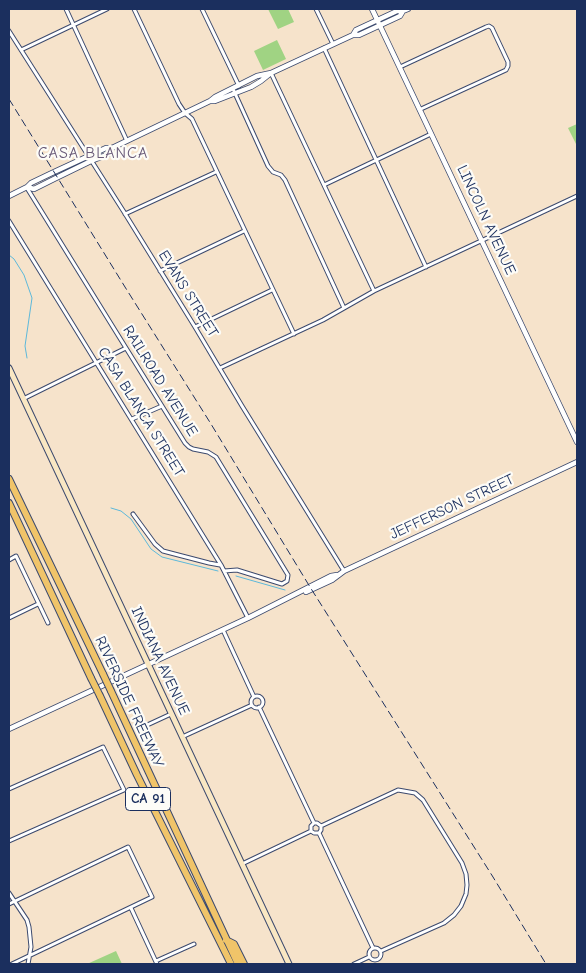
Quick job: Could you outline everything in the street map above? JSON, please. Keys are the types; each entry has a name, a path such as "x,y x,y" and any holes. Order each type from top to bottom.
{"highway":[{"name":"RIVERSIDE FREEWAY","path":"9,479 103,674 238,964"},
{"name":"RIVERSIDE FREEWAY","path":"9,503 141,784 229,962"},
{"path":"226,940 234,944 244,964"}],"main road":[{"name":"INDIANA AVENUE","path":"9,368 289,964"}],"street":[{"path":"66,9 126,141"},
{"path":"20,50 107,9"},
{"path":"134,9 179,104 192,119 294,334"},
{"path":"202,9 239,86"},
{"path":"316,9 333,44"},
{"name":"LINCOLN AVENUE","path":"372,9 577,442"},
{"path":"353,34 359,35 400,16 408,9"},
{"path":"233,91 251,87 272,73 353,34 356,30 397,12 403,12"},
{"path":"400,67 486,27 492,28 508,62 506,70 420,109"},
{"name":"EVANS STREET","path":"9,31 125,214 344,571"},
{"path":"324,48 426,267"},
{"path":"9,196 31,183 88,156 106,148 112,148 210,101 215,101 257,76 272,73"},
{"path":"272,73 374,291"},
{"path":"233,91 268,166 285,180 344,308"},
{"path":"324,185 432,134"},
{"path":"27,187 34,188 109,154 112,148"},
{"path":"125,214 216,172"},
{"name":"RAILROAD AVENUE","path":"27,187 189,447 208,452 216,457 288,575 285,583 282,584 237,570 224,571"},
{"path":"220,368 323,320 374,291 577,196"},
{"name":"CASA BLANCA STREET","path":"9,221 222,565 248,618"},
{"path":"160,271 244,231"},
{"path":"195,327 272,290"},
{"path":"23,399 126,348"},
{"path":"132,419 162,406"},
{"name":"JEFFERSON STREET","path":"9,729 284,601 312,590 332,580 344,571 577,462"},
{"path":"133,514 155,544 164,551 222,565"},
{"path":"9,560 16,556 48,623"},
{"path":"9,618 38,604"},
{"path":"223,630 254,697 252,705"},
{"path":"254,697 258,696 262,699 262,705 259,707"},
{"path":"252,705 256,708 259,707"},
{"path":"182,737 252,705"},
{"path":"259,707 314,823 321,826"},
{"path":"145,726 171,714"},
{"path":"9,789 104,747 124,790 9,841"},
{"path":"321,826 398,790 414,793 423,800 462,863 466,874 466,894 454,916 444,923 381,952"},
{"path":"242,864 311,830 311,826 314,823"},
{"path":"318,833 321,830 321,826"},
{"path":"311,830 314,833 318,833 373,948 381,952"},
{"path":"9,904 128,847 152,897 12,964"},
{"path":"9,892 29,927 32,947 28,964"},
{"path":"131,908 157,962 194,944"},
{"path":"369,957 369,953 373,948"},
{"path":"369,957 379,962 381,952"},
{"path":"354,964 369,957"}],"green space":[{"path":"268,9 288,9 294,22 278,29"},
{"path":"277,40 286,59 263,70 254,51"},
{"path":"577,124 577,146 568,128"},
{"path":"116,951 122,964 87,964"}],"waterway":[{"path":"9,255 14,259 24,275 32,298 25,346 27,358"},
{"path":"111,508 121,511 131,519 151,549 162,557 218,571"},
{"path":"236,576 285,590"}],"railway":[{"path":"9,99 310,587 546,964"}],"district":[{"name":"CASA BLANCA","path":"93,153"}]}
